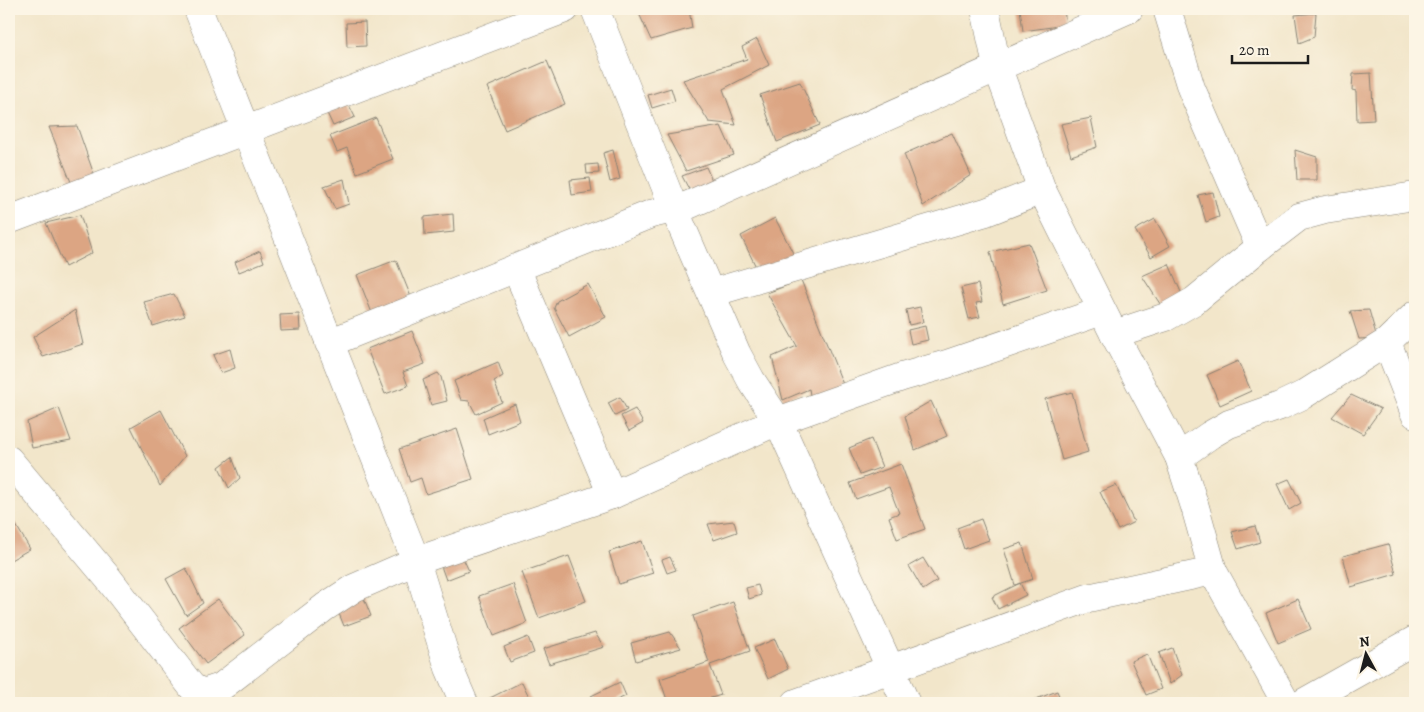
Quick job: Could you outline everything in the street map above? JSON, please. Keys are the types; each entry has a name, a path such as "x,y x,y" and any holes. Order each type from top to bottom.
{"street":[{"path":"198,9 416,561 449,668 464,703"},
{"path":"9,220 565,9"},
{"path":"595,9 675,211 737,354 751,380 778,421 906,703"},
{"path":"985,9 998,66 1042,190 1178,458 1195,507 1213,571 1286,703"},
{"path":"329,343 651,214 675,211 1129,9"},
{"path":"1167,9 1191,88 1260,247"},
{"path":"711,293 977,215 1042,190"},
{"path":"9,460 108,578 192,688 203,693 221,687 325,607 354,588 416,561 612,495 778,421 902,377 1108,322 1166,317 1194,302 1299,217 1325,210 1415,196"},
{"path":"516,268 612,495"},
{"path":"1178,458 1229,424 1280,406 1303,395 1387,342 1415,315"},
{"path":"1387,342 1415,414"},
{"path":"796,703 1088,598 1213,571"},
{"path":"1303,703 1415,640"}],"building":[{"path":"637,9 689,9 692,28 651,40"},
{"path":"1020,9 1064,9 1066,25 1023,31"},
{"path":"1316,13 1314,37 1299,43 1295,15"},
{"path":"365,22 366,46 347,47 346,23"},
{"path":"757,39 769,65 723,89 736,125 709,122 683,80 747,59 742,47"},
{"path":"547,61 565,104 505,130 487,87"},
{"path":"1371,73 1374,120 1357,121 1356,91 1352,90 1353,74"},
{"path":"800,82 820,125 777,142 760,95"},
{"path":"671,88 675,101 652,108 648,95"},
{"path":"348,103 355,117 333,126 327,113"},
{"path":"376,118 393,159 357,173 347,148 337,152 330,136"},
{"path":"1091,118 1097,147 1071,156 1061,124"},
{"path":"77,126 98,186 71,182 49,127"},
{"path":"721,126 734,155 686,171 667,135"},
{"path":"952,133 971,175 923,206 904,154"},
{"path":"613,150 620,179 610,182 603,153"},
{"path":"1295,150 1317,157 1317,180 1297,180"},
{"path":"598,164 599,173 587,174 586,165"},
{"path":"706,167 715,187 693,197 682,176"},
{"path":"590,178 592,192 572,195 570,180"},
{"path":"344,179 349,204 335,209 324,186"},
{"path":"1213,192 1219,217 1206,222 1198,195"},
{"path":"453,214 454,232 425,235 424,217"},
{"path":"80,215 92,253 65,267 46,223"},
{"path":"775,218 794,255 758,271 741,236"},
{"path":"1155,219 1170,246 1151,257 1135,230"},
{"path":"1029,243 1047,290 1003,304 990,252"},
{"path":"260,251 264,262 239,272 235,262"},
{"path":"396,260 411,297 372,313 357,275"},
{"path":"1169,264 1183,297 1164,310 1142,276"},
{"path":"801,280 844,387 811,401 809,389 783,400 772,357 797,346 767,293"},
{"path":"588,284 606,317 569,337 554,308 557,301"},
{"path":"978,284 982,302 976,303 980,317 969,319 961,288"},
{"path":"174,294 185,316 153,326 144,302"},
{"path":"920,307 923,322 909,325 906,310"},
{"path":"75,310 83,344 43,357 33,337"},
{"path":"1369,310 1377,338 1359,339 1350,311"},
{"path":"299,314 300,330 281,331 280,315"},
{"path":"925,326 928,340 911,344 908,330"},
{"path":"412,331 425,364 403,372 408,386 385,394 367,349"},
{"path":"230,349 235,368 221,373 213,355"},
{"path":"1238,361 1251,391 1220,405 1207,375"},
{"path":"498,362 503,376 494,381 502,402 476,414 469,401 461,400 454,381"},
{"path":"438,373 441,377 447,401 431,405 423,380"},
{"path":"1072,392 1088,452 1062,460 1045,399"},
{"path":"1351,395 1381,409 1363,434 1332,417"},
{"path":"620,397 627,410 615,416 608,403"},
{"path":"931,401 947,436 915,450 905,416"},
{"path":"515,404 520,421 488,434 483,418"},
{"path":"59,408 71,441 32,448 27,422"},
{"path":"635,409 643,423 629,431 621,416"},
{"path":"161,410 185,456 160,486 131,427"},
{"path":"457,429 473,479 426,494 421,478 410,482 399,449"},
{"path":"871,439 882,467 860,475 849,448"},
{"path":"232,457 240,478 229,488 219,467"},
{"path":"901,464 925,529 897,539 889,517 899,513 889,487 856,499 850,483"},
{"path":"1289,479 1301,503 1289,510 1277,484"},
{"path":"1116,485 1134,522 1118,530 1100,492"},
{"path":"9,513 30,549 9,561"},
{"path":"981,519 989,540 964,549 957,528"},
{"path":"734,521 737,532 714,540 708,524"},
{"path":"1255,526 1260,542 1238,549 1232,532"},
{"path":"642,541 653,573 619,584 609,552"},
{"path":"1022,543 1033,579 1015,585 1004,549"},
{"path":"1388,544 1396,574 1351,587 1343,556"},
{"path":"569,556 586,601 539,618 522,572"},
{"path":"670,557 676,570 667,573 662,560"},
{"path":"463,558 469,571 446,580 441,566"},
{"path":"923,558 937,581 923,590 909,566"},
{"path":"186,568 203,603 186,615 166,579"},
{"path":"1020,583 1026,595 998,609 992,597"},
{"path":"513,584 527,623 494,636 479,596"},
{"path":"758,585 761,595 749,599 746,588"},
{"path":"363,596 371,616 344,626 336,606"},
{"path":"218,599 245,635 206,664 179,628"},
{"path":"1298,599 1311,629 1278,643 1266,613"},
{"path":"733,602 750,651 710,665 721,695 695,703 668,703 660,679 709,662 693,616"},
{"path":"670,632 681,648 636,661 631,643"},
{"path":"595,633 604,647 549,664 543,649"},
{"path":"528,637 534,653 510,662 504,647"},
{"path":"775,639 788,669 768,679 754,648"},
{"path":"1172,648 1182,675 1170,684 1159,653"},
{"path":"1147,654 1161,689 1146,695 1131,661"},
{"path":"522,682 532,703 490,703 488,699"},
{"path":"620,682 626,696 610,703 595,703 591,696"},
{"path":"1057,691 1062,703 1026,703"}]}
